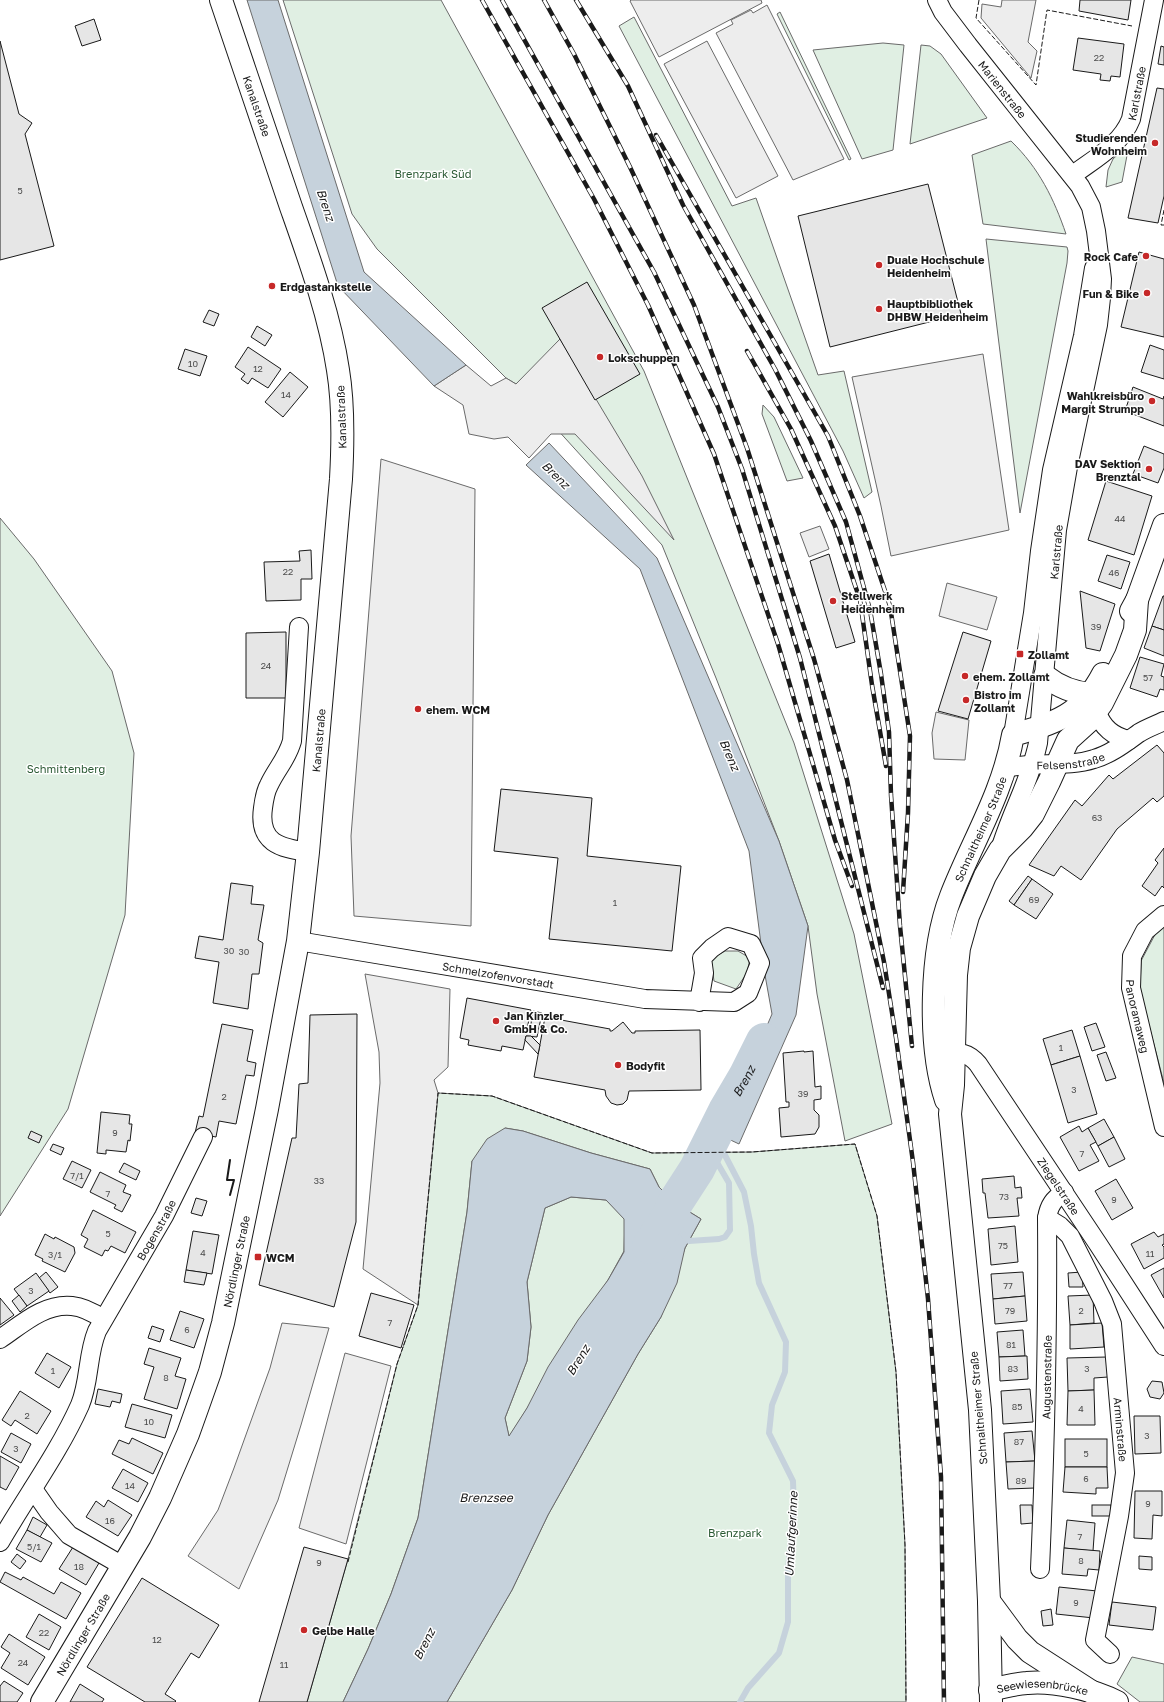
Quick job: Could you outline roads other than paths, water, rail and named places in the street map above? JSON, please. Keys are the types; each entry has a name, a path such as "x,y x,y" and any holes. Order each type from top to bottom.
{"street":[{"name":"Kanalstraße","path":"221,0 314,277 333,343 342,399 343,445 341,479 308,852 298,941"},
{"name":"Marienstraße","path":"937,0 943,12 968,45 1073,175"},
{"name":"Karlstraße","path":"1000,850 1007,826 1033,764 1040,727 1060,508 1100,305 1102,279 1096,231 1091,207 1073,175 1116,142 1128,128 1131,120 1154,0"},
{"name":"Karlstraße","path":"1014,735 1033,614 1040,551 1052,470 1083,336 1090,286 1098,252"},
{"name":"Schnaitheimer Straße","path":"945,1054 963,929 975,899 1000,850 1022,828 1033,814 1068,740 1094,703 1104,670 1122,626 1137,600 1164,525"},
{"path":"299,627 292,741 288,755 269,785 264,797 263,827 267,837 278,845 289,849 308,852"},
{"path":"1045,676 1063,688 1078,693 1094,703 1100,720 1108,729 1121,738 1129,740"},
{"name":"Schnaitheimer Straße","path":"990,1696 989,1601 980,1410 950,1114 953,1085 945,1054 935,983 938,948 943,919 952,895 994,802 1006,768 1014,735 1058,720 1071,712 1094,703"},
{"name":"Felsenstraße","path":"1006,768 1033,764 1078,763 1095,759 1106,755 1140,732 1164,721"},
{"name":"Panoramaweg","path":"1164,915 1145,931 1132,956 1131,988 1164,1127"},
{"path":"699,1002 704,973 702,958 712,948 728,937 751,944 760,963 748,993 734,1002"},
{"name":"Schmelzofenvorstadt","path":"298,941 644,999 757,1003"},
{"name":"Nördlinger Straße","path":"42,1702 140,1537 188,1434 210,1372 238,1256 298,941"},
{"name":"Ziegelstraße","path":"945,1054 964,1053 972,1057 978,1064 1064,1192 1164,1346"},
{"name":"Bogenstraße","path":"0,1542 33,1489 80,1404 85,1387 93,1340 103,1319 164,1216 203,1137"},
{"name":"Augustenstraße","path":"1040,1569 1048,1322 1047,1218 1049,1208 1055,1199 1064,1192"},
{"name":"Arminstraße","path":"1047,1218 1060,1226 1070,1236 1103,1301 1112,1324 1125,1473 1119,1516 1095,1640 1110,1654"},
{"path":"0,1339 44,1310 58,1307 72,1306 87,1310 103,1319"},
{"path":"33,1489 49,1512 69,1535 123,1566"},
{"path":"989,1601 1017,1639 1030,1652 1092,1692"},
{"name":"Seewiesenbrücke","path":"990,1696 1008,1685 1028,1683 1052,1684 1092,1692 1117,1702"}],"water":[{"path":"247,0 278,0 364,272 466,365 434,386 338,286"},
{"path":"549,443 657,558 779,841 808,926 796,1015 739,1144 720,1135 772,1014 765,975 749,851 640,569 526,465"},
{"name":"Brenzsee","path":"505,1128 523,1131 591,1153 650,1169 659,1187 675,1203 701,1219 685,1248 677,1283 661,1317 638,1354 548,1515 512,1590 447,1702 343,1702 368,1649 391,1594 418,1518 467,1212 472,1161 487,1139","holes":["571,1197 606,1200 624,1219 624,1252 608,1280 578,1320 548,1367 527,1408 509,1436 505,1418 527,1361 531,1327 527,1282 545,1208"]}],"waterway":[{"name":"Brenz","path":"650,1246 697,1169 726,1111 746,1077 764,1041"},
{"name":"Umlaufgerinne","path":"714,1134 744,1192 751,1226 759,1283 786,1342 785,1372 772,1405 769,1433 793,1481 794,1512 788,1569 788,1622 779,1653 748,1688 740,1702"},
{"path":"684,1235 689,1241 719,1239 725,1237 730,1230 729,1183 708,1147"}],"railway":[{"path":"482,0 594,199 648,305 714,454 778,644 835,840 852,886"},
{"path":"502,0 654,272 718,407 742,469 800,658 883,988"},
{"path":"544,0 574,54 630,167 694,305 747,448 814,659 847,780 884,962 896,1038 913,1162 928,1299 941,1477 944,1702"},
{"path":"576,0 628,86 683,205 775,369 811,441 846,522 870,610 889,732 891,795 900,926 912,1046"},
{"path":"656,135 828,436 860,516 890,606 910,736 908,813 903,892"},
{"path":"747,351 791,429 835,526 860,600 872,685 886,766"}],"place":[{"name":"Studierenden Wohnheim","path":"1155,143"},
{"name":"Rock Cafe","path":"1146,256"},
{"name":"Duale Hochschule Heidenheim","path":"879,265"},
{"name":"Erdgastankstelle","path":"272,286"},
{"name":"Fun & Bike","path":"1147,293"},
{"name":"Hauptbibliothek DHBW Heidenheim","path":"879,309"},
{"name":"Lokschuppen","path":"600,357"},
{"name":"Wahlkreisbüro Margit Strumpp","path":"1152,401"},
{"name":"DAV Sektion Brenztal","path":"1149,469"},
{"name":"Stellwerk Heidenheim","path":"833,601"},
{"name":"Zollamt","path":"1020,654"},
{"name":"ehem. Zollamt","path":"965,676"},
{"name":"Bistro im Zollamt","path":"966,700"},
{"name":"ehem. WCM","path":"418,709"},
{"name":"Jan Kinzler GmbH & Co.","path":"496,1021"},
{"name":"Bodyfit","path":"618,1065"},
{"name":"WCM","path":"258,1257"},
{"name":"Gelbe Halle","path":"304,1630"}],"park label":[{"name":"Brenzpark Süd","path":"433,173"},
{"name":"Schmittenberg","path":"66,768"},
{"name":"Brenzpark","path":"735,1532"}]}
